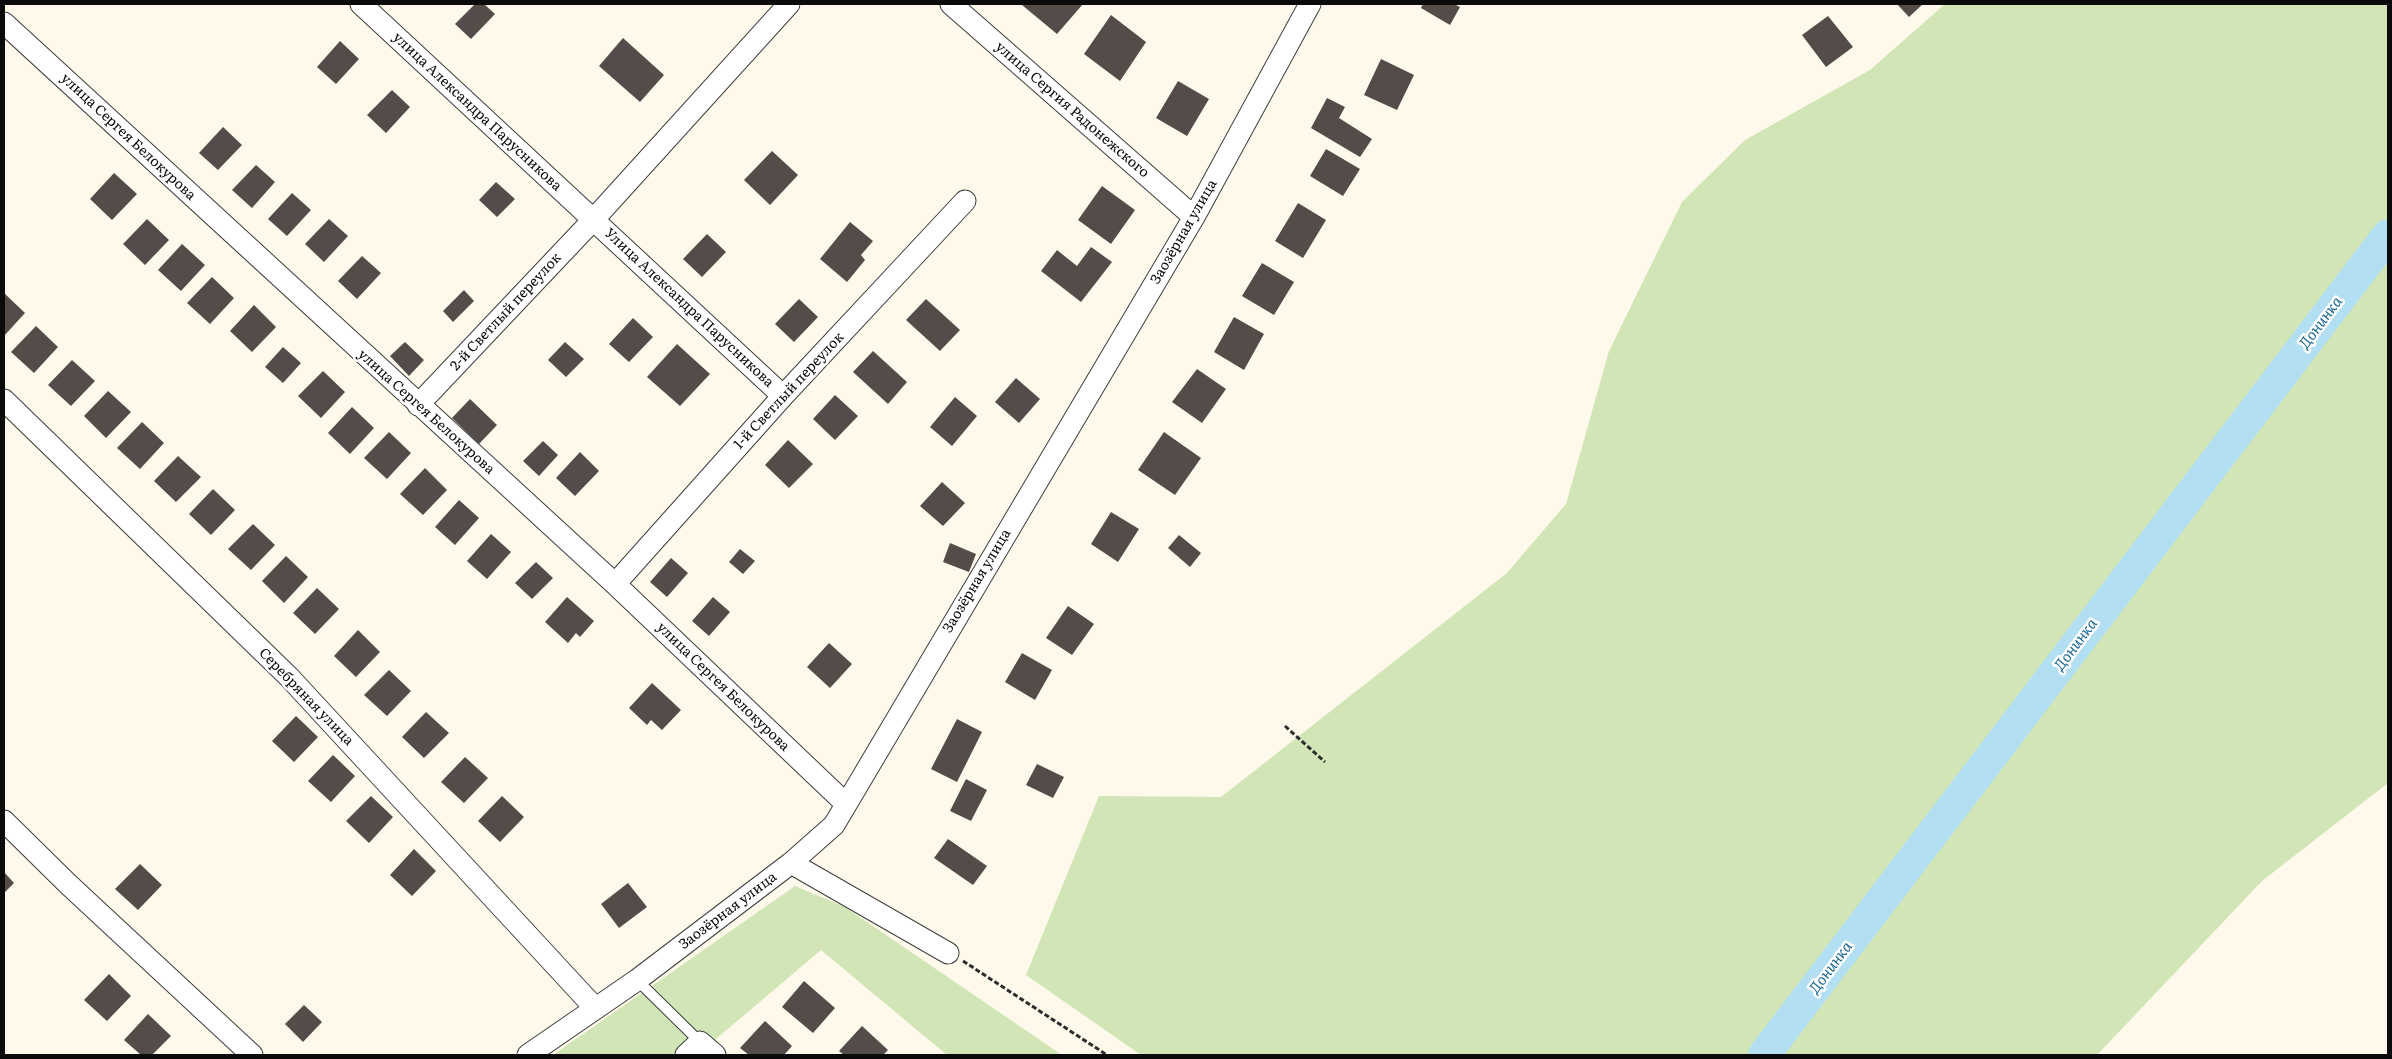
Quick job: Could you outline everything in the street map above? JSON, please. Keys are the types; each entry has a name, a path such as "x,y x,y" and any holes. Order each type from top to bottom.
{"street":[{"name":"улица Александра Парусникова","path":"360,4 594,219"},
{"name":"2-й Светлый переулок","path":"418,405 594,219 789,4"},
{"name":"улица Сергия Радонежского","path":"951,4 1194,217"},
{"name":"Заозёрная улица","path":"528,1055 637,980 791,863 834,825 845,803 1194,217 1310,4"},
{"name":"улица Сергея Белокурова","path":"4,23 615,584 845,803"},
{"name":"1-й Светлый переулок","path":"615,584 783,396 965,201"},
{"name":"Улица Александра Парусникова","path":"594,219 783,396"},
{"name":"Серебряная улица","path":"4,400 289,677 595,1008"},
{"path":"4,821 68,884 252,1055"},
{"path":"791,863 948,952"}],"lane":[{"path":"637,980 700,1051"}],"path":[{"path":"1285,726 1325,762"},
{"path":"948,952 1107,1055"}],"green space":[{"path":"1945,4 2388,4 2388,783 2262,881 2097,1055 1141,1055 1026,975 1099,796 1221,797 1507,573 1566,504 1609,351 1682,202 1745,140 1870,70"},
{"path":"795,886 845,907 1062,1055 947,1055 821,950 697,1055 553,1055"}],"building":[{"path":"475,4 484,4 495,14 471,39 455,24"},
{"path":"1083,4 1057,34 1022,5"},
{"path":"1423,4 1454,4 1460,7 1450,25 1421,8"},
{"path":"1897,4 1923,4 1909,17"},
{"path":"1111,15 1146,42 1120,81 1084,54"},
{"path":"1828,16 1853,47 1826,67 1802,35"},
{"path":"623,38 664,75 640,102 599,66"},
{"path":"340,41 359,59 336,84 317,67"},
{"path":"1381,59 1414,75 1397,110 1364,95"},
{"path":"1178,81 1209,99 1187,136 1156,118"},
{"path":"392,90 410,107 386,133 367,115"},
{"path":"1327,98 1345,107 1339,118 1372,139 1360,157 1311,128"},
{"path":"223,127 242,145 218,170 199,153"},
{"path":"1326,149 1360,169 1343,196 1310,176"},
{"path":"772,151 798,175 770,205 744,180"},
{"path":"256,165 275,182 252,208 232,190"},
{"path":"114,173 137,194 112,220 90,199"},
{"path":"496,182 515,199 497,217 479,200"},
{"path":"1102,186 1135,210 1111,244 1078,220"},
{"path":"292,193 311,210 287,236 268,219"},
{"path":"1298,203 1326,220 1303,258 1275,241"},
{"path":"147,219 169,240 145,265 123,244"},
{"path":"329,219 348,236 324,262 305,244"},
{"path":"850,222 873,241 861,255 865,260 847,282 820,259"},
{"path":"707,234 726,252 702,277 683,259"},
{"path":"182,244 205,265 181,291 158,270"},
{"path":"1091,247 1112,262 1081,302 1041,271 1057,250 1077,266"},
{"path":"362,256 381,273 357,299 338,281"},
{"path":"1262,263 1294,282 1274,315 1242,296"},
{"path":"212,277 234,298 210,324 187,303"},
{"path":"464,290 474,301 453,322 443,311"},
{"path":"4,293 25,313 4,336"},
{"path":"799,299 818,317 794,342 775,324"},
{"path":"926,299 960,330 940,351 906,320"},
{"path":"254,305 276,327 252,352 230,331"},
{"path":"1234,317 1264,334 1244,370 1214,352"},
{"path":"633,318 653,337 629,362 609,344"},
{"path":"36,326 58,347 34,373 11,352"},
{"path":"405,342 424,360 409,376 390,356"},
{"path":"565,342 584,359 566,377 548,360"},
{"path":"677,344 710,374 680,406 647,377"},
{"path":"283,347 301,363 283,383 265,367"},
{"path":"873,351 907,382 888,404 853,372"},
{"path":"72,360 95,381 71,406 48,385"},
{"path":"1197,369 1226,389 1202,423 1172,402"},
{"path":"323,371 345,392 321,418 298,396"},
{"path":"1016,378 1040,399 1019,423 995,402"},
{"path":"108,391 131,412 106,438 84,416"},
{"path":"835,395 858,416 835,440 813,419"},
{"path":"955,397 977,416 952,446 930,427"},
{"path":"470,399 497,425 479,444 452,418"},
{"path":"352,407 374,428 350,454 328,433"},
{"path":"142,422 164,443 140,469 117,448"},
{"path":"389,432 411,453 387,479 364,458"},
{"path":"1164,432 1201,458 1175,495 1138,470"},
{"path":"788,440 813,464 789,488 765,465"},
{"path":"543,441 558,455 539,476 523,461"},
{"path":"580,452 599,471 575,496 556,478"},
{"path":"178,456 201,477 176,502 154,481"},
{"path":"425,468 447,490 423,515 400,494"},
{"path":"942,482 965,503 943,526 920,506"},
{"path":"213,489 235,510 211,535 189,514"},
{"path":"459,500 479,518 455,545 435,527"},
{"path":"1111,512 1139,529 1118,562 1091,544"},
{"path":"253,524 275,545 251,570 228,549"},
{"path":"491,534 511,552 487,579 467,561"},
{"path":"1179,535 1201,553 1190,567 1168,548"},
{"path":"950,543 976,554 969,572 943,562"},
{"path":"740,549 755,561 743,574 729,562"},
{"path":"286,556 308,577 284,603 262,581"},
{"path":"671,558 688,573 667,597 650,582"},
{"path":"536,562 553,578 532,599 515,583"},
{"path":"317,588 339,609 315,634 293,613"},
{"path":"567,597 594,621 580,637 576,633 568,643 545,622"},
{"path":"713,597 730,612 709,636 692,621"},
{"path":"1068,606 1094,624 1072,655 1046,638"},
{"path":"358,630 380,652 356,677 334,656"},
{"path":"829,643 852,664 830,688 807,667"},
{"path":"1022,653 1052,670 1035,700 1005,682"},
{"path":"389,670 411,691 387,716 364,695"},
{"path":"652,683 681,710 662,730 651,720 647,725 629,708"},
{"path":"426,712 449,733 424,758 402,737"},
{"path":"296,716 318,737 294,762 272,741"},
{"path":"957,719 982,732 957,782 931,769"},
{"path":"333,755 355,776 331,802 308,781"},
{"path":"465,757 488,778 464,803 441,782"},
{"path":"1037,764 1064,777 1053,798 1026,785"},
{"path":"966,779 987,790 971,821 950,811"},
{"path":"371,796 393,817 369,843 346,821"},
{"path":"502,796 524,817 500,842 478,821"},
{"path":"948,839 987,866 973,885 934,858"},
{"path":"414,849 436,871 412,896 390,875"},
{"path":"140,864 162,885 138,910 115,889"},
{"path":"4,872 14,883 4,893"},
{"path":"628,883 647,907 619,928 601,904"},
{"path":"109,974 131,996 107,1021 84,1000"},
{"path":"804,981 835,1008 813,1033 782,1007"},
{"path":"304,1005 322,1022 303,1042 285,1024"},
{"path":"148,1014 171,1036 152,1055 141,1055 124,1040"},
{"path":"765,1021 792,1046 784,1055 749,1055 740,1048"},
{"path":"862,1026 888,1050 883,1055 844,1055 839,1051"}],"waterway":[{"name":"Донинка","path":"1764,1055 2388,235"}]}
